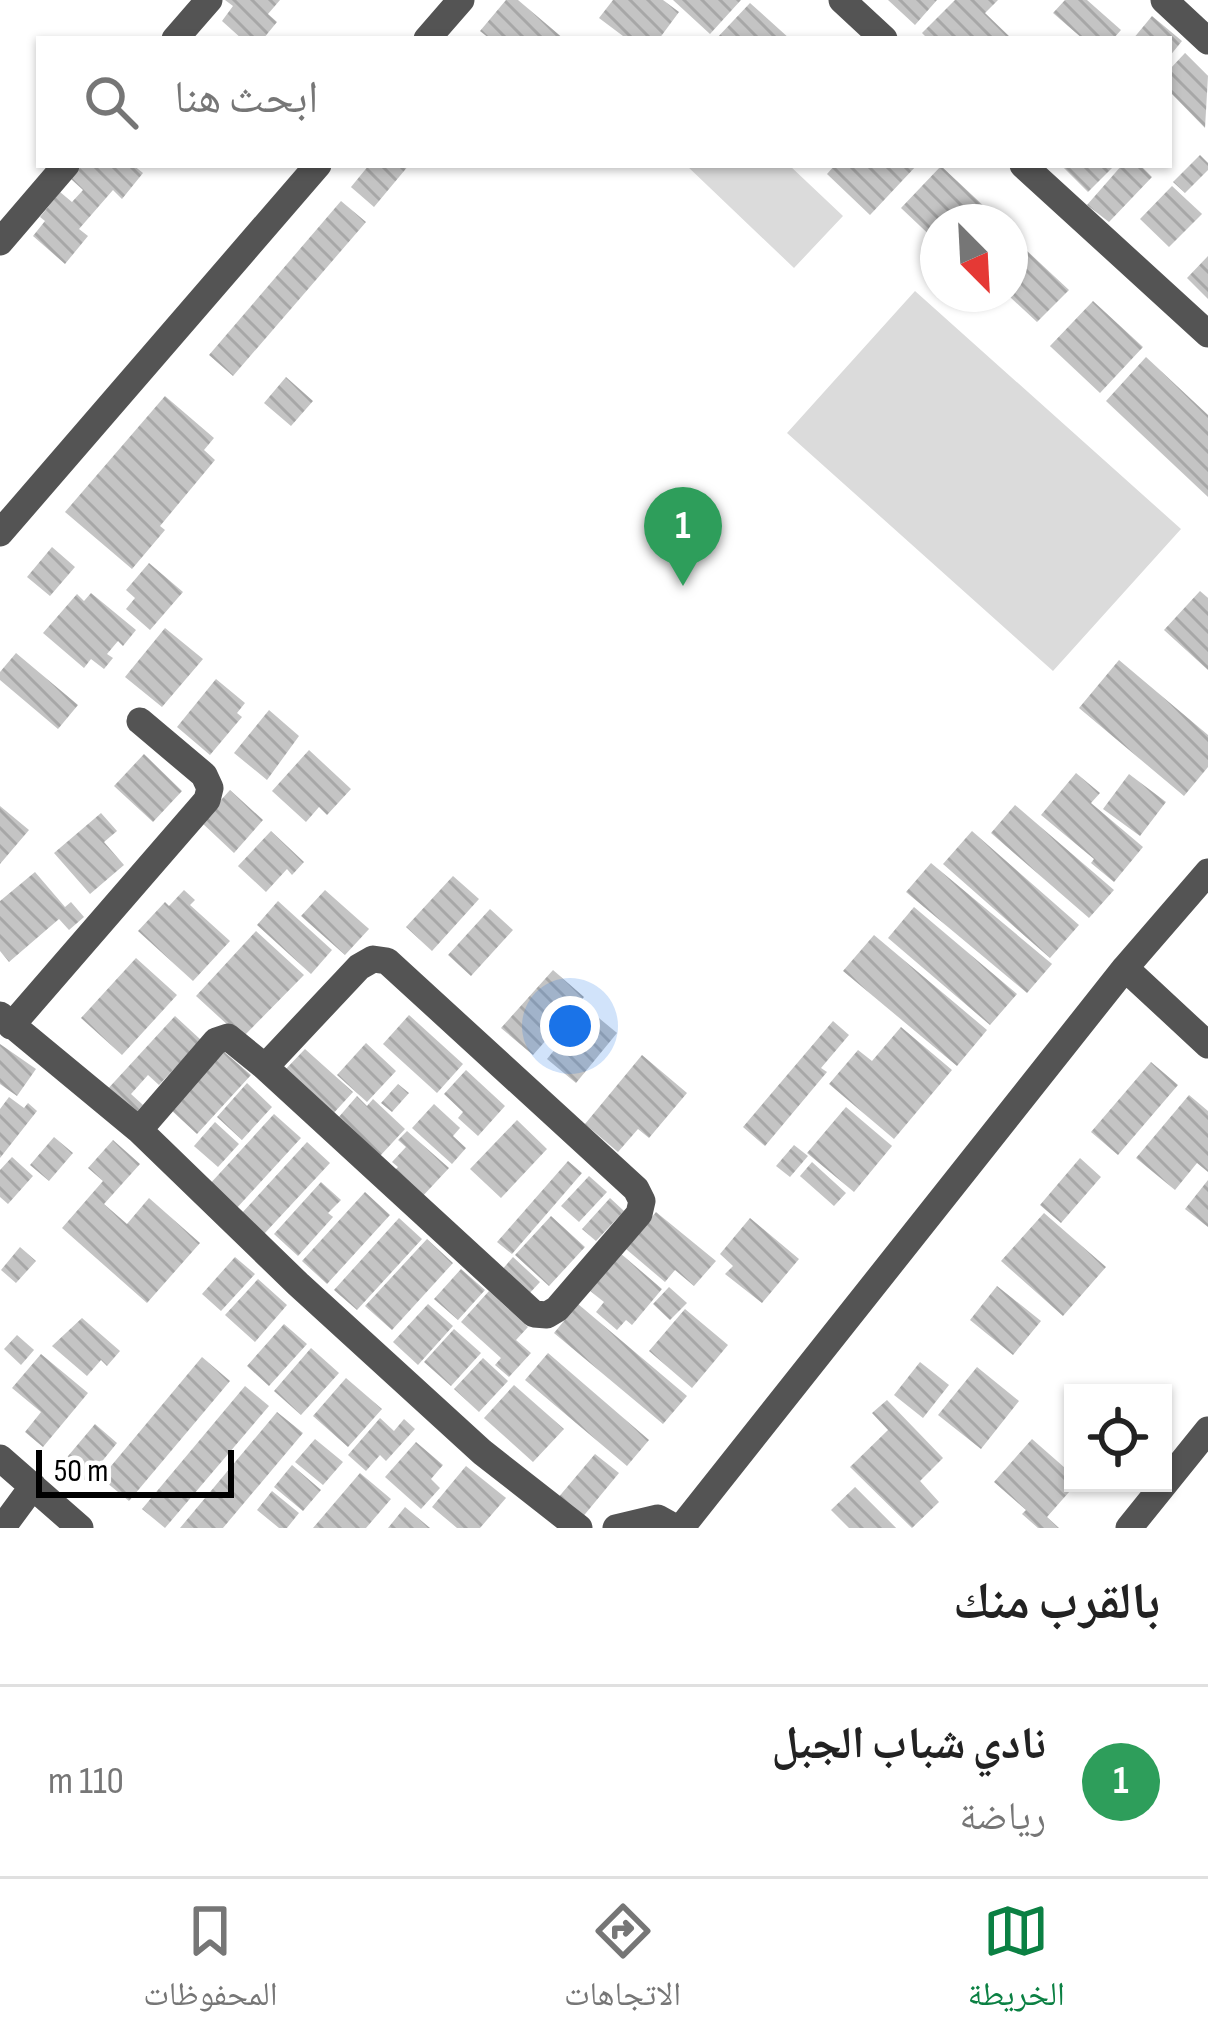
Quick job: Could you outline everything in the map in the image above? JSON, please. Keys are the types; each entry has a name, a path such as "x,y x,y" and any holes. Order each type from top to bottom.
{"street":[{"path":"179,36 209,0"},
{"path":"430,36 461,0"},
{"path":"842,0 881,36"},
{"path":"1164,0 1208,40"},
{"path":"0,242 63,168"},
{"path":"0,533 315,168"},
{"path":"1026,168 1208,334"},
{"path":"140,721 204,776 210,788 207,800 6,1020 139,1130 482,1452 579,1528"},
{"path":"616,1528 658,1518 678,1528 1125,968 1208,872"},
{"path":"139,1130 216,1041 228,1037 239,1042 265,1067 534,1314 547,1315 557,1309 639,1214 642,1201 636,1189 387,962 373,959 359,968 265,1067"},
{"path":"1125,968 1208,1045"},
{"path":"1129,1528 1208,1430"},
{"path":"0,1458 80,1528"},
{"path":"2,1528 33,1486"}],"shaded area":[{"path":"689,168 792,168 843,216 794,268"},
{"path":"915,291 920,295 920,312 938,312 1181,529 1053,671 787,433"}],"building":[{"path":"225,0 280,0 268,14 277,22 265,36 239,36 222,21 233,6"},
{"path":"506,0 518,0 560,36 486,36 480,31"},
{"path":"613,0 663,0 679,12 661,36 623,36 599,18"},
{"path":"673,0 741,0 710,34"},
{"path":"888,0 937,0 915,25"},
{"path":"955,0 998,0 985,13 1009,36 925,36 922,33"},
{"path":"1065,0 1087,0 1121,30 1116,36 1080,36 1053,13"},
{"path":"750,3 787,36 719,36"},
{"path":"1152,16 1182,41 1172,53 1172,36 1135,36"},
{"path":"1185,53 1208,76 1205,128 1172,94 1172,67"},
{"path":"1200,155 1208,170 1185,193 1173,182"},
{"path":"80,168 137,168 143,173 122,199 113,190 79,229 88,236 65,264 33,236 45,221 40,217 60,192 72,202 83,190 71,179"},
{"path":"367,168 406,168 374,207 351,187"},
{"path":"832,168 914,168 870,215 827,174"},
{"path":"939,168 982,204 920,204 920,226 901,208"},
{"path":"1064,168 1112,168 1088,192"},
{"path":"1119,168 1143,168 1152,177 1109,222 1087,205"},
{"path":"1172,186 1202,214 1169,247 1140,219"},
{"path":"341,201 366,222 233,376 209,355"},
{"path":"1028,252 1069,290 1037,322 1026,312"},
{"path":"1208,256 1208,299 1187,278"},
{"path":"1093,301 1143,347 1100,393 1050,346"},
{"path":"1146,357 1208,415 1208,497 1106,401"},
{"path":"286,377 313,401 291,426 264,403"},
{"path":"165,396 214,438 204,450 215,460 160,526 165,530 132,569 65,512"},
{"path":"52,547 75,567 50,596 27,577"},
{"path":"149,563 183,592 150,630 126,609 135,598 126,590"},
{"path":"1200,591 1208,598 1208,670 1164,630"},
{"path":"91,593 136,630 123,646 118,641 107,654 113,658 104,669 91,659 84,668 43,633 77,594 84,601"},
{"path":"165,628 203,659 162,707 125,677"},
{"path":"16,653 78,705 58,729 0,680 0,672"},
{"path":"1119,660 1208,735 1208,767 1184,796 1079,708"},
{"path":"216,679 245,703 237,713 242,717 210,755 177,727"},
{"path":"269,710 299,736 267,780 234,753"},
{"path":"309,750 351,789 327,815 319,807 306,822 272,791"},
{"path":"144,754 182,791 153,822 114,786"},
{"path":"1076,773 1100,793 1091,803 1143,847 1114,882 1041,815"},
{"path":"1129,774 1166,802 1140,836 1103,809"},
{"path":"230,790 263,820 234,853 201,822"},
{"path":"1015,805 1114,890 1089,918 991,833"},
{"path":"0,806 29,830 0,864"},
{"path":"101,813 117,831 104,842 124,865 90,894 54,853"},
{"path":"271,831 304,862 292,875 287,869 266,892 238,866"},
{"path":"972,831 1079,925 1050,958 943,864"},
{"path":"931,863 1052,964 1027,993 906,892"},
{"path":"35,872 65,907 71,902 84,917 69,930 59,919 9,962 0,951 0,901"},
{"path":"453,876 479,899 432,951 406,927"},
{"path":"184,890 195,900 190,905 230,941 193,981 138,931 165,902 169,906"},
{"path":"325,890 369,929 345,955 301,916"},
{"path":"278,901 332,950 311,974 257,925"},
{"path":"914,907 1017,994 990,1025 888,938"},
{"path":"490,909 513,930 471,976 448,955"},
{"path":"256,931 304,975 242,1038 196,996"},
{"path":"874,935 987,1030 957,1066 843,971"},
{"path":"136,958 177,995 122,1055 81,1018"},
{"path":"553,970 584,997 533,1055 501,1028"},
{"path":"588,1009 617,1033 576,1083 547,1059"},
{"path":"409,1015 463,1064 437,1093 383,1044"},
{"path":"175,1016 201,1040 159,1085 148,1075 131,1094 143,1105 131,1118 104,1093"},
{"path":"833,1021 849,1035 821,1068 827,1072 765,1146 743,1127"},
{"path":"901,1027 952,1070 894,1139 829,1084 858,1050 872,1061"},
{"path":"366,1043 396,1071 367,1102 337,1075"},
{"path":"0,1044 36,1069 17,1096 0,1084"},
{"path":"305,1049 353,1092 331,1116 283,1072"},
{"path":"223,1051 251,1075 197,1134 170,1109"},
{"path":"642,1055 687,1093 649,1138 638,1129 618,1152 585,1124"},
{"path":"1151,1062 1178,1085 1118,1155 1091,1132"},
{"path":"466,1070 505,1106 478,1136 458,1118 463,1112 444,1094"},
{"path":"247,1083 272,1107 242,1140 217,1117"},
{"path":"398,1084 409,1093 392,1112 381,1103"},
{"path":"1189,1095 1208,1111 1208,1172 1197,1163 1175,1190 1136,1158"},
{"path":"357,1096 367,1106 373,1099 405,1129 380,1156 338,1118"},
{"path":"9,1097 37,1111 0,1158 0,1109"},
{"path":"434,1104 460,1128 453,1136 466,1148 452,1164 412,1128"},
{"path":"846,1107 892,1146 854,1192 807,1153"},
{"path":"274,1114 301,1138 235,1210 208,1186"},
{"path":"517,1120 547,1149 501,1198 470,1169"},
{"path":"215,1122 239,1144 218,1167 194,1146"},
{"path":"407,1131 449,1168 420,1199 392,1173 398,1167 392,1162 406,1147 398,1140"},
{"path":"54,1137 73,1153 49,1181 30,1165"},
{"path":"113,1140 140,1164 104,1204 127,1224 149,1198 200,1243 147,1303 62,1228 103,1181 88,1168"},
{"path":"307,1142 330,1163 264,1234 241,1214"},
{"path":"794,1145 808,1156 790,1177 776,1166"},
{"path":"12,1157 33,1176 8,1204 0,1197 0,1170"},
{"path":"1080,1158 1101,1177 1061,1223 1040,1205"},
{"path":"568,1161 582,1173 512,1254 497,1242"},
{"path":"812,1162 846,1193 834,1206 800,1176"},
{"path":"589,1176 607,1192 579,1222 561,1206"},
{"path":"1208,1180 1208,1227 1185,1209"},
{"path":"321,1182 341,1200 328,1213 333,1217 298,1256 274,1234"},
{"path":"365,1192 390,1215 327,1284 302,1261"},
{"path":"610,1198 624,1211 596,1241 582,1229"},
{"path":"656,1212 716,1261 694,1286 675,1270 665,1282 626,1249"},
{"path":"1044,1213 1106,1267 1063,1316 1001,1261"},
{"path":"551,1216 585,1247 549,1286 515,1255"},
{"path":"399,1218 422,1239 357,1310 334,1290"},
{"path":"750,1218 799,1259 762,1303 725,1274 733,1266 720,1254"},
{"path":"427,1239 453,1263 392,1330 365,1306"},
{"path":"20,1247 36,1261 16,1283 1,1270"},
{"path":"620,1253 662,1289 632,1325 626,1320 617,1330 596,1312 604,1302 589,1290"},
{"path":"235,1257 255,1274 221,1311 202,1294"},
{"path":"513,1257 540,1282 527,1296 501,1271"},
{"path":"461,1269 485,1290 458,1320 434,1299"},
{"path":"258,1279 287,1305 255,1342 225,1315"},
{"path":"997,1286 1041,1321 1013,1355 970,1320"},
{"path":"669,1287 687,1303 670,1320 653,1304"},
{"path":"489,1291 528,1327 516,1340 531,1353 509,1377 495,1365 501,1358 461,1322"},
{"path":"428,1304 453,1326 418,1365 393,1342"},
{"path":"578,1304 687,1396 663,1424 554,1333"},
{"path":"685,1309 728,1345 692,1388 649,1351"},
{"path":"82,1318 120,1351 107,1366 101,1360 87,1376 52,1346"},
{"path":"284,1324 307,1344 269,1386 247,1366"},
{"path":"454,1329 481,1353 451,1386 424,1362"},
{"path":"17,1335 34,1350 21,1365 4,1349"},
{"path":"311,1348 339,1373 301,1415 274,1391"},
{"path":"548,1353 649,1440 627,1466 525,1380"},
{"path":"41,1354 88,1393 43,1447 25,1432 41,1412 12,1388"},
{"path":"202,1357 230,1381 129,1501 101,1478"},
{"path":"483,1358 508,1381 479,1412 454,1389"},
{"path":"920,1362 949,1385 923,1418 894,1395"},
{"path":"977,1367 1019,1401 981,1449 938,1415"},
{"path":"346,1378 382,1409 348,1447 313,1416"},
{"path":"514,1385 564,1429 533,1462 484,1418"},
{"path":"245,1386 269,1406 165,1528 142,1509"},
{"path":"887,1400 943,1458 920,1481 939,1502 912,1528 850,1467 888,1430 872,1413"},
{"path":"277,1412 303,1433 223,1528 180,1528"},
{"path":"380,1418 394,1431 404,1419 415,1429 386,1461 380,1455 366,1471 348,1455"},
{"path":"95,1424 117,1443 86,1481 63,1462"},
{"path":"315,1439 343,1462 323,1485 295,1462"},
{"path":"1032,1439 1064,1467 1064,1492 1069,1492 1047,1517 1059,1528 1038,1528 1022,1514 1026,1510 994,1482"},
{"path":"416,1442 443,1465 431,1479 440,1488 421,1509 385,1477"},
{"path":"595,1454 619,1473 581,1519 557,1499"},
{"path":"292,1465 321,1490 303,1511 274,1487"},
{"path":"466,1466 506,1498 480,1528 457,1528 432,1507"},
{"path":"360,1473 391,1499 366,1528 313,1528"},
{"path":"855,1487 896,1528 849,1528 831,1510"},
{"path":"272,1491 299,1513 287,1528 279,1528 257,1510"},
{"path":"405,1507 430,1528 388,1528"}],"place":[{"name":"نادي شباب الجبل","path":"683,586"}]}
